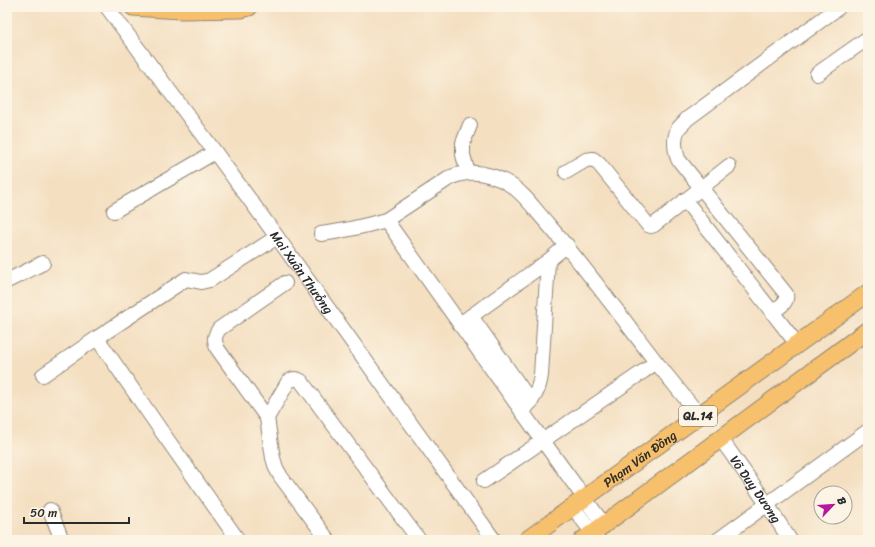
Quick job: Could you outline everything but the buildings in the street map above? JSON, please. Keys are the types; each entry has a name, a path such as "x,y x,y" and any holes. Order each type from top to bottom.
{"main road":[{"path":"133,7 181,10 241,9 249,7"},
{"name":"Phạm Văn Đồng","path":"528,540 868,293"},
{"name":"QL.14","path":"594,535 720,439 868,330"}],"street":[{"name":"Mai Xuân Thưởng","path":"107,7 277,237 494,540"},
{"path":"773,312 785,302 787,298 786,294 678,159 675,148 678,129 687,119 839,7"},
{"path":"817,74 868,38"},
{"path":"468,173 463,156 463,143 470,125"},
{"path":"114,211 215,152"},
{"path":"566,172 586,160 593,159 599,164 648,225 651,226 729,166"},
{"path":"321,234 351,230 386,220 451,177 460,174 478,173 498,178 519,191 566,245 656,362 699,415"},
{"path":"685,200 797,344"},
{"path":"386,220 466,320 527,407 543,441 579,503 594,535"},
{"path":"43,375 186,279 200,282 210,280 277,237"},
{"path":"466,320 548,261 566,245"},
{"path":"527,407 540,386 548,261"},
{"path":"7,281 43,263"},
{"path":"285,283 219,329 214,340 217,348 267,418 273,458 278,472 328,540"},
{"path":"98,338 238,540"},
{"path":"484,481 656,362"},
{"path":"267,418 288,382 294,378 301,381 419,540"},
{"path":"718,540 868,431"},
{"name":"Võ Duy Dương","path":"720,439 767,504 790,540"},
{"path":"50,510 62,540"}]}
